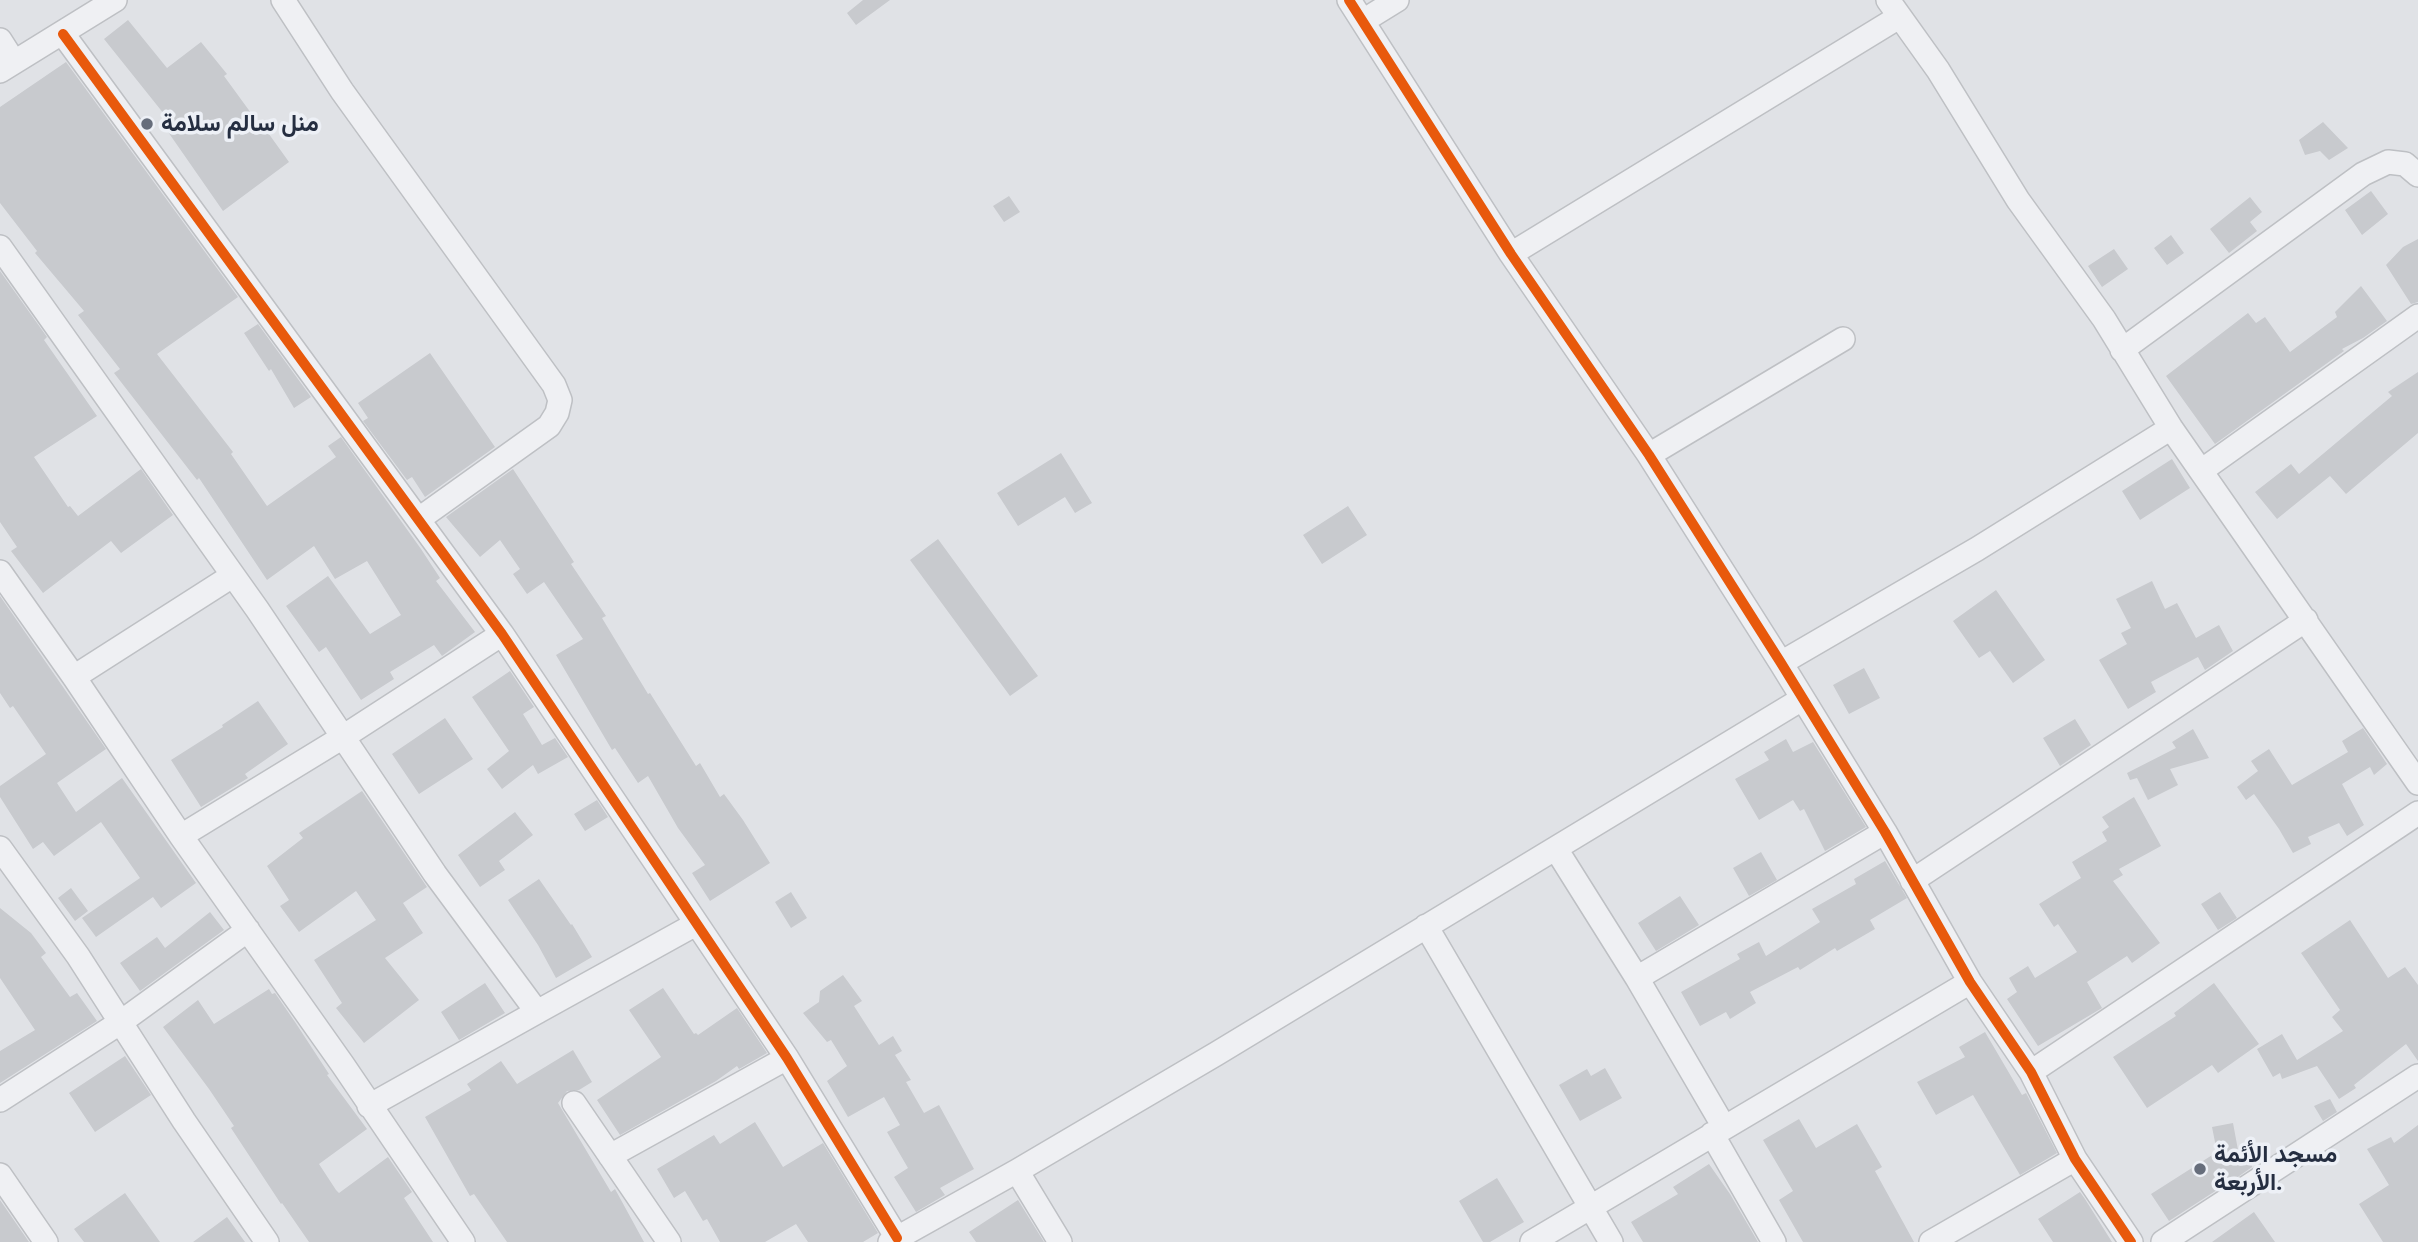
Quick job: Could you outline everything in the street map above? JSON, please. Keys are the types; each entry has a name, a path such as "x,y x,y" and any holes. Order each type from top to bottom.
{"street":[{"path":"0,40 7,66 115,0"},
{"path":"283,0 342,91 554,385 560,400 549,426 419,519"},
{"path":"1349,0 1511,254 1649,455 1782,663 1885,832 1970,982 2031,1072 2075,1159 2131,1242"},
{"path":"1363,22 1397,0"},
{"path":"1511,254 1894,8 1938,70 2018,200 2104,319 2171,428 2418,783"},
{"path":"63,33 502,634 788,1058 894,1240 1216,1054 1802,699"},
{"path":"2122,350 2363,174 2388,162 2405,164 2418,175"},
{"path":"0,247 232,576 435,874 537,1012"},
{"path":"2201,471 2418,316"},
{"path":"1649,455 1843,339"},
{"path":"1782,663 1976,549 2171,428"},
{"path":"0,572 463,1242"},
{"path":"74,677 232,576"},
{"path":"1912,881 2306,620"},
{"path":"181,836 343,737 502,634"},
{"path":"2031,1072 2418,813"},
{"path":"1637,978 1885,832"},
{"path":"0,848 78,956 184,1121 267,1242"},
{"path":"1556,849 1637,978 1774,1242"},
{"path":"369,1106 696,924"},
{"path":"1426,926 1611,1242"},
{"path":"0,1100 121,1022 248,930"},
{"path":"1532,1242 1970,982"},
{"path":"610,1156 788,1058"},
{"path":"2163,1242 2418,1076"},
{"path":"575,1103 669,1242"},
{"path":"1931,1242 2075,1159"},
{"path":"1017,1171 1060,1242"},
{"path":"0,1175 46,1242"}],"building":[{"path":"863,0 890,0 856,25 847,13"},
{"path":"128,20 167,68 201,42 289,162 223,211 166,129 172,124 104,39"},
{"path":"66,62 238,297 157,354 233,452 231,454 267,506 336,457 328,446 341,437 421,549 440,578 436,581 475,632 442,656 434,645 390,672 394,679 361,700 326,647 319,652 286,606 328,576 370,634 401,615 367,561 335,579 314,546 267,580 199,478 197,480 114,373 120,369 78,315 84,311 35,253 37,251 0,203 0,107"},
{"path":"2323,122 2348,148 2329,160 2320,151 2305,155 2299,140"},
{"path":"2371,191 2388,214 2362,235 2345,210"},
{"path":"1009,196 1020,212 1004,222 993,206"},
{"path":"2250,197 2262,212 2250,222 2257,231 2229,253 2210,229"},
{"path":"2171,235 2184,253 2167,265 2154,248"},
{"path":"2418,239 2418,302 2411,304 2386,265 2403,247"},
{"path":"2114,249 2128,269 2102,287 2088,266"},
{"path":"0,271 47,337 44,340 97,416 34,457 68,507 78,516 141,469 173,515 121,553 111,541 43,593 11,551 17,547 0,522"},
{"path":"2361,286 2387,321 2342,349 2344,351 2215,444 2166,376 2248,313 2256,323 2265,317 2290,352 2337,317 2335,312"},
{"path":"258,324 311,397 294,408 271,369 269,371 244,333"},
{"path":"430,353 495,447 425,497 412,477 407,480 363,421 368,418 358,403"},
{"path":"2418,372 2418,433 2346,494 2330,476 2277,519 2255,492 2291,464 2299,474 2392,396 2388,392"},
{"path":"1061,453 1092,503 1075,513 1065,497 1018,526 997,493"},
{"path":"2172,459 2190,488 2140,520 2122,491"},
{"path":"513,469 574,562 571,564 606,616 602,618 648,694 650,693 696,766 700,763 720,797 724,794 743,820 770,863 710,901 692,873 705,865 678,828 648,776 638,783 615,748 612,750 556,655 583,639 544,582 527,594 513,574 520,569 500,540 480,557 446,517"},
{"path":"1348,506 1367,535 1322,564 1303,535"},
{"path":"938,539 1038,676 1010,696 910,560"},
{"path":"2152,581 2165,609 2177,603 2196,638 2219,625 2233,651 2205,670 2198,657 2151,682 2156,692 2128,709 2099,660 2127,644 2121,633 2131,628 2116,599"},
{"path":"1996,590 2045,660 2013,683 1990,651 1979,658 1953,621"},
{"path":"0,596 106,749 57,783 76,812 122,778 196,883 161,908 153,897 96,937 82,918 140,878 101,822 54,856 43,842 33,849 0,797 0,786 46,754 13,706 10,708 0,693"},
{"path":"1864,668 1880,698 1849,714 1833,685"},
{"path":"510,671 534,707 523,714 542,745 555,738 568,757 538,774 533,765 502,789 487,769 509,751 472,697"},
{"path":"258,701 288,744 245,774 248,778 201,807 171,760"},
{"path":"445,718 473,759 419,794 392,754"},
{"path":"2075,719 2091,745 2060,766 2043,738"},
{"path":"2363,728 2387,764 2374,775 2370,767 2342,784 2364,825 2347,836 2339,823 2308,837 2311,844 2293,853 2254,794 2246,800 2237,787 2258,771 2251,761 2269,749 2292,785 2348,752 2342,741"},
{"path":"2193,729 2209,758 2170,769 2178,785 2148,800 2137,778 2130,780 2127,773 2176,748 2172,742"},
{"path":"1786,739 1793,752 1813,742 1866,827 1825,851 1804,809 1800,811 1793,800 1759,820 1735,779 1769,760 1764,752"},
{"path":"362,791 427,887 403,903 423,933 385,958 419,1000 364,1043 336,1008 342,1003 314,960 376,920 356,891 299,932 280,906 289,900 267,866 303,838 299,833"},
{"path":"2134,797 2161,846 2119,869 2123,875 2113,881 2160,943 2132,963 2127,956 2087,982 2102,1008 2038,1046 2007,999 2017,992 2009,978 2028,966 2035,978 2077,952 2058,924 2054,927 2039,904 2081,878 2072,862 2107,841 2102,832 2109,827 2102,817"},
{"path":"597,800 608,817 585,831 574,814"},
{"path":"515,812 533,835 499,861 505,870 480,887 458,855"},
{"path":"1761,852 1777,880 1749,896 1733,868"},
{"path":"1885,861 1907,898 1870,920 1875,929 1837,951 1835,948 1800,970 1798,967 1750,992 1756,1003 1730,1019 1726,1012 1700,1026 1681,992 1740,959 1737,954 1759,942 1766,956 1820,922 1812,909 1856,884 1854,879"},
{"path":"539,879 592,957 556,978 508,900"},
{"path":"71,888 88,911 75,921 58,898"},
{"path":"791,892 807,918 791,928 775,902"},
{"path":"2220,892 2237,918 2218,930 2201,904"},
{"path":"1680,896 1699,925 1656,951 1638,923"},
{"path":"0,908 31,933 46,953 41,957 70,997 77,993 97,1021 0,1083 0,1051 35,1030 0,978"},
{"path":"210,912 224,930 140,991 120,963 157,937 165,948"},
{"path":"2350,920 2388,978 2405,967 2418,985 2418,1061 2406,1044 2354,1085 2356,1088 2339,1099 2317,1066 2282,1079 2280,1073 2273,1077 2257,1049 2282,1034 2297,1060 2343,1031 2332,1017 2340,1010 2301,953"},
{"path":"843,975 862,1001 854,1006 879,1045 893,1036 902,1051 895,1055 911,1080 906,1082 924,1113 939,1105 974,1169 940,1188 945,1195 916,1212 894,1177 908,1168 887,1132 900,1125 884,1097 848,1117 827,1081 847,1066 831,1040 827,1042 803,1013 819,1002 820,991"},
{"path":"485,983 505,1013 459,1040 441,1012"},
{"path":"2214,983 2259,1044 2218,1073 2212,1065 2147,1108 2113,1057 2176,1016 2174,1013"},
{"path":"663,988 694,1034 698,1035 737,1008 767,1053 739,1069 737,1066 716,1081 620,1135 597,1100 661,1057 629,1010"},
{"path":"269,989 272,994 275,993 329,1074 327,1075 367,1129 319,1164 339,1193 388,1157 412,1192 404,1198 433,1242 309,1242 231,1128 234,1126 209,1089 163,1027 198,1000 214,1024"},
{"path":"1985,1032 2022,1095 2026,1093 2057,1153 2020,1175 1973,1095 1936,1115 1917,1082 1965,1057 1959,1047"},
{"path":"573,1050 592,1082 579,1090 567,1091 558,1103 611,1192 615,1189 644,1242 507,1242 474,1194 470,1196 425,1117 471,1090 467,1084 501,1061 517,1084"},
{"path":"125,1056 151,1095 95,1132 69,1093"},
{"path":"1605,1068 1622,1098 1580,1121 1559,1085 1587,1069 1591,1076"},
{"path":"2330,1099 2337,1112 2323,1121 2314,1106"},
{"path":"1799,1119 1816,1148 1857,1124 1882,1167 1875,1171 1914,1242 1803,1242 1779,1200 1793,1191 1763,1140"},
{"path":"755,1122 783,1167 823,1143 878,1233 863,1242 808,1242 796,1224 765,1242 720,1242 707,1219 703,1221 685,1191 674,1198 657,1169 714,1135 720,1144"},
{"path":"2233,1123 2238,1150 2248,1145 2252,1167 2235,1179 2230,1179 2231,1181 2217,1184 2220,1188 2169,1221 2151,1194 2217,1152 2212,1127"},
{"path":"2418,1125 2418,1242 2383,1242 2359,1204 2389,1185 2367,1149 2391,1137 2394,1143"},
{"path":"1709,1164 1758,1242 1643,1242 1631,1222 1678,1194 1673,1187"},
{"path":"1497,1178 1524,1222 1490,1242 1483,1242 1459,1201"},
{"path":"2080,1192 2112,1242 2053,1242 2038,1219"},
{"path":"125,1193 160,1242 84,1242 74,1229"},
{"path":"0,1200 29,1242 0,1242"},
{"path":"1018,1200 1044,1242 976,1242 969,1232"},
{"path":"2254,1212 2275,1242 2212,1242"},
{"path":"227,1217 245,1242 193,1242"}],"cycle path":[{"path":"1349,0 1511,254 1649,455 1781,663 1885,832 1970,982 2031,1072 2075,1159 2131,1242"},
{"path":"63,34 502,634 787,1058 897,1238"}],"place":[{"name":"منل سالم سلامة","path":"147,124"},
{"name":"مسجد الأئمة الأربعة.","path":"2200,1169"}]}
